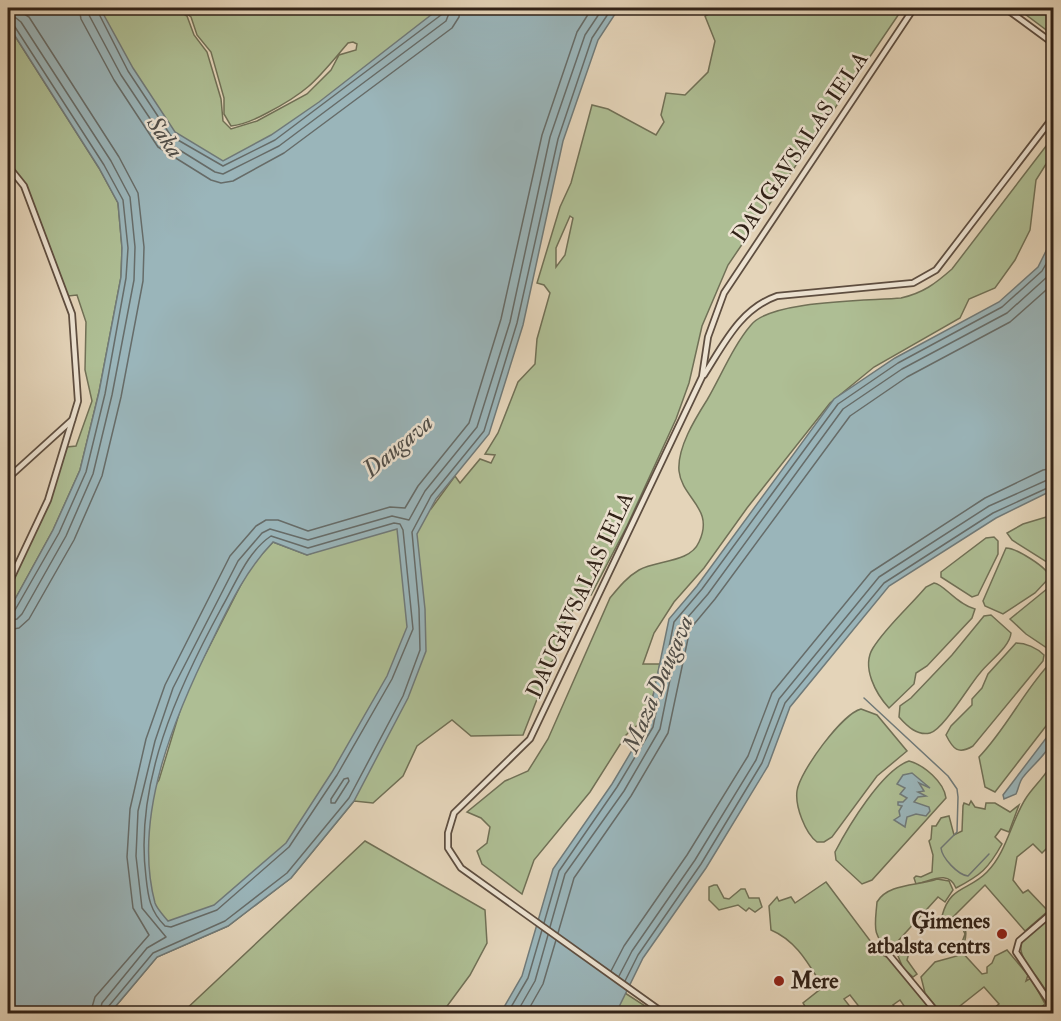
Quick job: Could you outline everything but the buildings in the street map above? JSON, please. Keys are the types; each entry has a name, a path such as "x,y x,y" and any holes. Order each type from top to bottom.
{"highway":[{"path":"1044,1014 1053,1006"}],"street":[{"name":"DAUGAVSALAS IELA","path":"702,377 708,337 732,277 914,8"},
{"path":"1005,8 1053,44"},
{"name":"DAUGAVSALAS IELA","path":"665,1014 461,868 450,855 448,833 454,813 530,740 702,377 745,314 766,300 777,296 913,283 936,270 1053,116"},
{"path":"8,166 24,186 75,324 75,377 78,401 48,500 8,585"},
{"path":"8,478 72,420"},
{"path":"1053,911 1019,940 1016,952 1053,1006"},
{"path":"880,944 938,1014"}],"green space":[{"path":"73,8 174,8 187,16 194,35 207,52 221,99 223,121 231,129 257,121 307,94 331,70 339,55 356,50 357,44 348,43 320,75 304,90 282,105 254,119 231,126 224,114 224,98 211,52 197,35 191,17 179,8 503,8 255,234"},
{"path":"709,8 903,8 728,265 702,326 689,383 676,419 627,526 591,595 581,598 558,633 556,657 538,676 541,689 523,735 471,736 452,720 417,746 403,776 373,803 354,801 291,878 228,926 157,957 110,1013 8,1014 159,780 185,694 250,567 273,542 307,555 431,509 455,476 460,483 480,459 491,463 495,455 485,454 498,433 518,382 535,364 537,339 550,293 544,285 537,283 560,207 571,183 592,105 608,109 656,135 664,122 661,115 666,93 685,95 708,72 715,41 705,16 711,13","holes":["570,216 573,218 565,255 556,267 556,248"]},
{"path":"1017,8 1053,8 1053,35"},
{"path":"8,25 99,168 118,203 122,248 121,277 99,392 80,470 53,530 8,612 8,591 50,501 67,447 76,446 92,401 85,370 86,322 77,295 68,296 34,205 8,162"},
{"path":"1053,137 1053,153 1036,180 1030,230 1015,260 995,288 969,299 960,318 874,367 830,403 747,508 704,568 674,602 654,633 643,664 660,664 649,715 626,735 590,792 534,860 522,894 482,864 477,851 487,843 490,827 481,818 467,812 505,781 528,771 548,739 610,598 627,579 639,570 681,557 695,549 703,530 703,520 681,481 679,462 681,453 692,425 745,333 762,317 778,311 821,303 901,298 928,287 952,269"},
{"path":"1054,515 1053,566 1012,540 1007,533 1023,524"},
{"path":"994,537 998,541 998,554 978,595 972,597 941,577 941,572 986,538"},
{"path":"1006,548 1031,559 1050,577 1035,593 1003,614 985,606 983,601"},
{"path":"934,583 962,603 975,609 972,618 927,666 916,673 914,684 889,708 875,688 869,672 870,655 891,624 926,587"},
{"path":"1053,584 1053,648 1050,650 1026,634 1010,619"},
{"path":"991,615 1011,633 1007,644 980,673 942,724 930,733 925,734 913,730 899,717 900,706 911,698 952,655 984,616"},
{"path":"1016,643 1038,650 1044,655 1043,661 973,746 963,750 956,749 946,735 951,726 972,705 972,699 982,688 988,674"},
{"path":"1052,661 1053,717 995,792 985,787 979,757"},
{"path":"861,709 877,715 907,751 877,776 832,837 824,842 817,842 805,826 799,811 797,791 806,770 823,744 843,721"},
{"path":"1053,756 1053,842 1042,853 1033,844 1017,857 1013,880 1023,893 1028,890 1048,911 1025,931 985,885 953,917 962,923 966,931 961,951 982,974 987,973 987,967 995,956 1007,950 1028,975 1026,981 1031,978 1045,1004 1034,1013 988,1013 999,1004 984,987 951,1013 941,1013 925,993 921,977 935,962 957,956 965,934 960,923 945,921 942,916 945,906 955,893 980,878 994,864 1021,807 1046,772"},
{"path":"909,761 921,766 937,780 946,798 872,880 862,884 836,860 835,852 848,828 877,787 899,766"},
{"path":"971,801 975,807 985,809 986,803 995,803 1010,812 1019,805 1009,832 1001,829 995,837 1002,844 992,860 978,875 956,888 953,882 944,878 916,884 914,878 916,876 921,877 932,872 933,855 929,841 932,826 936,826 941,818 949,816 954,835 962,831 963,806 964,803 969,805"},
{"path":"365,841 485,910 487,943 470,975 442,1013 182,1013"},
{"path":"937,879 949,881 953,890 945,902 938,897 898,941 909,953 907,960 917,974 913,977 903,968 898,956 901,954 897,949 891,953 877,935 875,924 877,902 888,891"},
{"path":"826,882 880,954 891,959 930,1009 930,1013 909,1013 900,1000 893,1005 899,1013 864,1013 850,995 844,999 855,1013 809,1013 803,1003 823,987 795,947 771,930 769,906 777,897 779,901 791,897 795,903"},
{"path":"717,885 724,898 729,899 741,889 745,889 749,898 759,898 762,907 755,912 749,908 746,911 738,905 719,910 709,900 709,887"},
{"path":"1053,912 1054,997 1052,998 1026,963 1021,946 1028,934"},
{"path":"625,993 656,1013 601,1014 604,1005"}],"water":[{"path":"8,8 100,8 133,68 175,132 223,161 271,135 319,102 440,8 619,8 598,40 563,141 523,325 489,434 436,499 417,534 425,609 426,651 408,698 354,801 291,878 228,926 157,957 110,1013 8,1013 8,612 53,530 80,470 99,392 121,277 122,248 118,203 99,168 8,25","holes":["397,529 407,627 387,676 332,772 286,843 214,905 168,921 155,903 149,870 149,836 153,801 161,767 172,733 199,669 239,588 263,553 273,542 307,555"]},
{"name":"Mazā Daugava","path":"1053,237 1053,490 996,518 889,586 790,707 768,766 706,868 643,958 616,1013 500,1014 522,976 553,869 612,784 647,725 669,619 697,586 834,399 895,358 999,302 1038,267"},
{"path":"1053,729 1051,743 1022,778 1016,794 1004,799 1003,795"},
{"path":"912,773 930,788 919,783 924,791 918,792 926,796 918,797 914,802 929,807 930,811 926,816 916,814 907,817 905,827 894,820 900,816 899,811 902,806 898,805 898,802 903,802 907,798 900,794 905,788 897,784 903,775"}],"waterway":[{"path":"864,698 948,776 957,789 957,832 941,848 947,861 960,873 968,876 989,854"}],"place":[{"name":"Ģimenes atbalsta centrs","path":"1002,934"},
{"name":"Mere","path":"779,981"}],"water label":[{"name":"Saka","path":"165,137"},
{"name":"Daugava","path":"398,446"}]}
